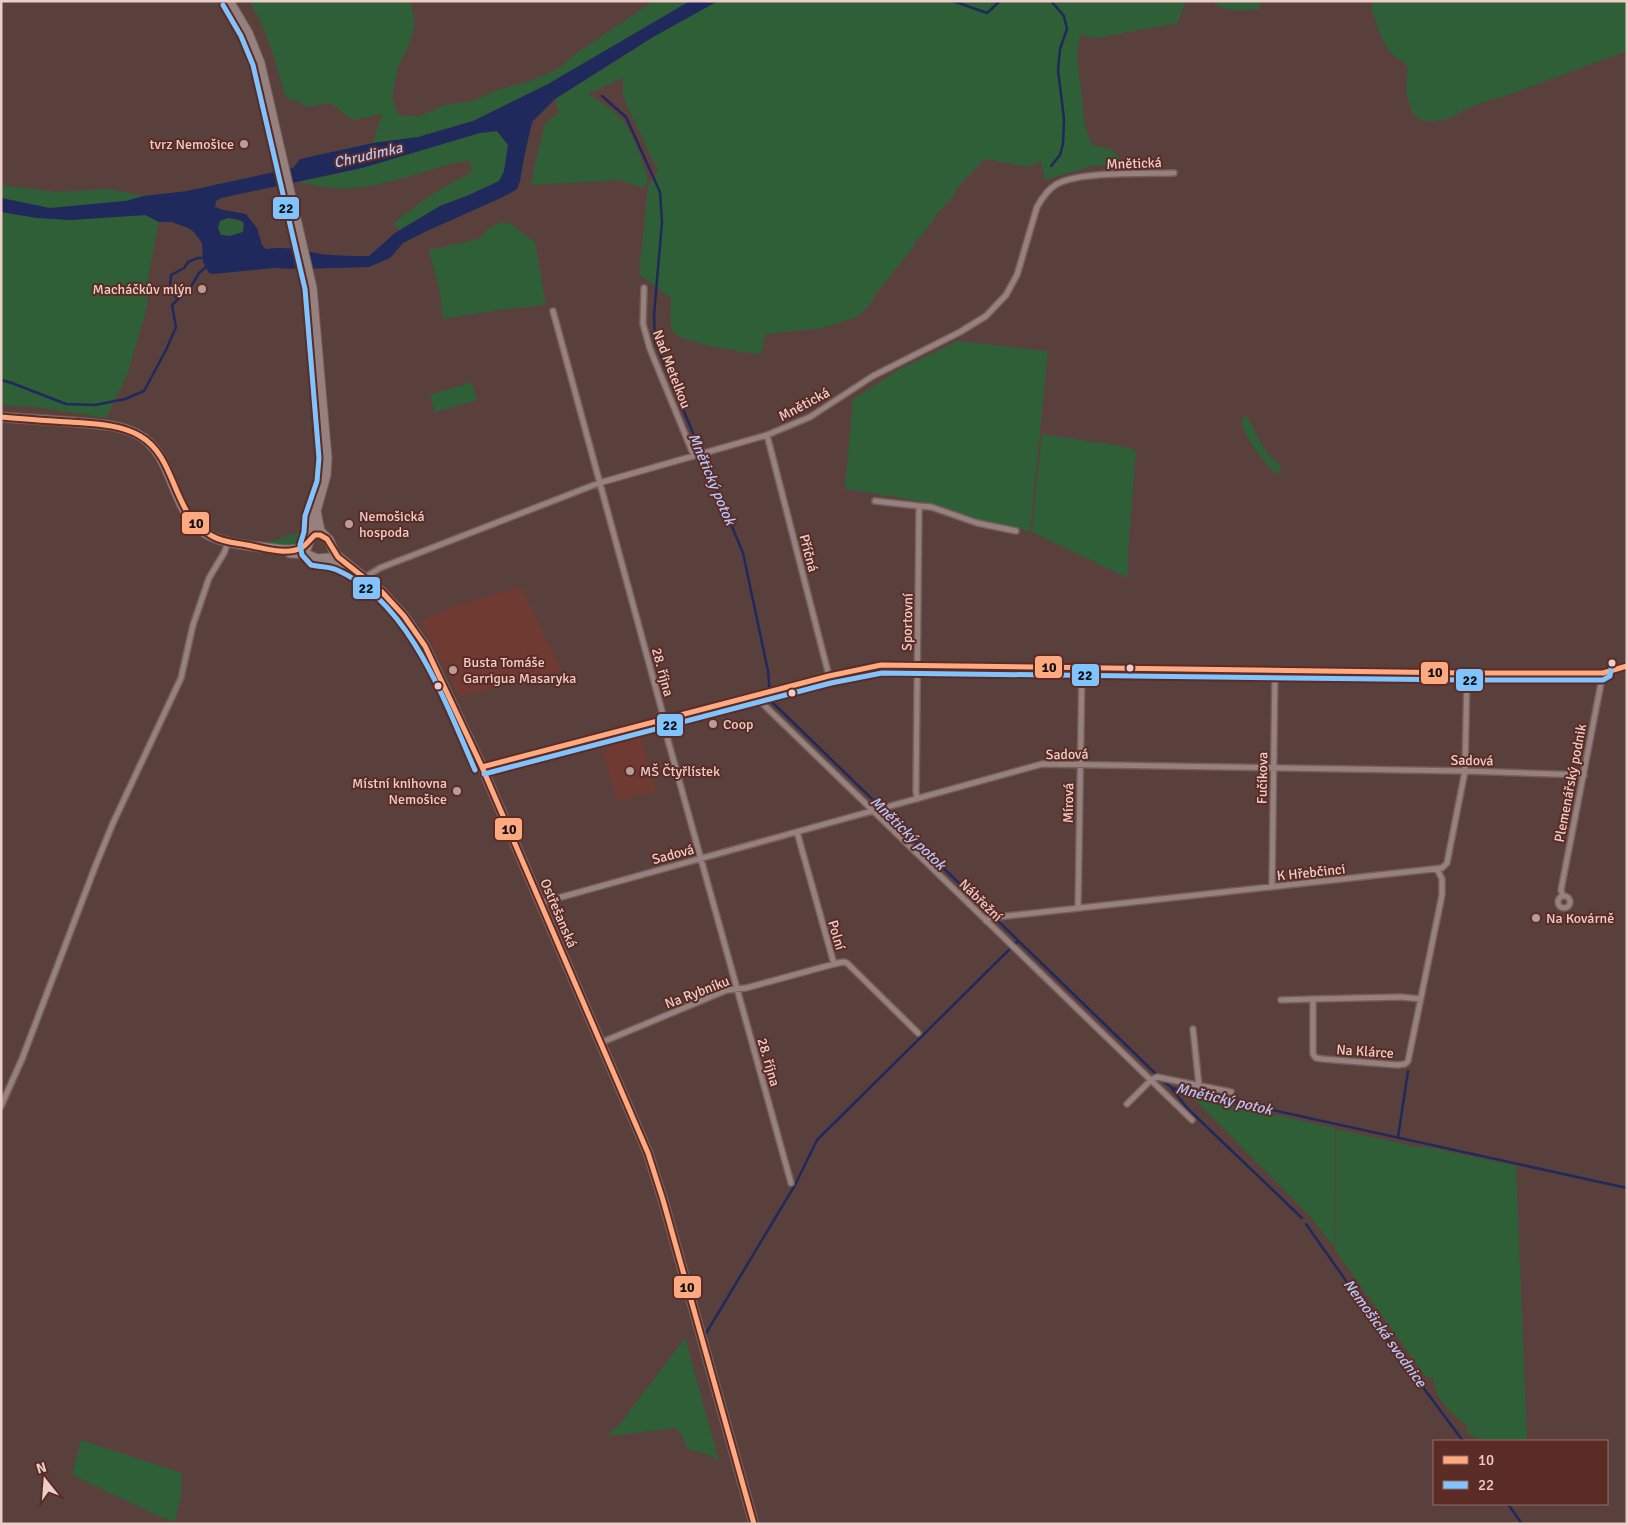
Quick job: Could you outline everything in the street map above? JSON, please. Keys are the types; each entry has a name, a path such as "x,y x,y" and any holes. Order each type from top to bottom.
{"street":[{"path":"229,1 248,33 256,52 311,282 327,458 326,475 312,516 312,533 308,542 308,551 317,558"},
{"name":"Mnětická","path":"361,575 599,483 767,435 810,417 873,376 960,332 986,316 997,306 1012,286 1022,262 1037,207 1051,188 1064,181 1083,177 1174,173"},
{"name":"Nad Metelkou","path":"644,288 643,324 650,349 694,456"},
{"name":"28. října","path":"553,311 700,859 791,1182"},
{"path":"1,417 120,427 142,437 155,448 161,457 180,502 196,524 206,533 228,541 275,549 291,554 306,554 317,558 332,559 361,575"},
{"name":"Příčná","path":"767,435 829,676"},
{"path":"319,498 316,514 319,526 335,554 361,575"},
{"path":"875,501 931,507 977,523 1016,531"},
{"name":"Sportovní","path":"917,799 919,506"},
{"path":"275,549 296,549 304,546 317,535 328,540"},
{"path":"317,558 329,553 328,540"},
{"path":"1,1106 22,1059 113,823 181,678 193,625 209,578 224,553 228,541"},
{"name":"Ostřešanská","path":"361,575 393,603 420,637 448,692 482,767 653,1168 754,1524"},
{"path":"482,767 829,676 881,665 1467,673 1604,673 1627,666"},
{"name":"Mírová","path":"1078,908 1082,668"},
{"name":"Fučíkova","path":"1272,887 1275,670"},
{"path":"1437,869 1444,867 1447,863 1465,771 1467,673"},
{"name":"Plemenářský podnik","path":"1563,896 1561,890 1604,673"},
{"name":"Nábřežní","path":"760,694 764,705 876,810 1015,949 1192,1120"},
{"name":"Sadová","path":"539,903 1042,764 1465,771 1584,775"},
{"name":"Polní","path":"797,832 834,964 847,963 918,1033"},
{"name":"K Hřebčinci","path":"988,920 997,917 1437,869"},
{"name":"Na Klárce","path":"1313,999 1312,1048 1314,1056 1322,1059 1405,1064 1409,1058 1422,999 1442,895 1442,880 1437,869"},
{"path":"1563,896 1568,898 1569,905 1565,908 1560,907 1558,902 1563,896"},
{"path":"1556,912 1560,907"},
{"name":"Na Rybníku","path":"600,1044 727,990 746,988 834,964"},
{"path":"1281,1000 1401,997 1422,999"},
{"path":"1193,1029 1199,1086"},
{"path":"1127,1104 1151,1080 1157,1077 1230,1092"}],"shaded area":[{"path":"521,586 561,670 460,697 420,621 450,608"},
{"name":"MŠ Čtyřlístek","path":"640,734 656,791 617,801 603,752 607,750 606,743"}],"green space":[{"path":"249,1 410,1 415,22 411,39 398,68 393,99 398,113 402,116 421,116 444,105 474,101 497,90 527,82 560,68 572,56 654,1 690,1 549,84 473,121 418,137 373,143 382,114 353,120 330,103 306,107 298,101 288,99 285,96 266,35"},
{"path":"718,1 1187,1 1177,23 1097,38 1080,35 1077,56 1085,126 1092,145 1111,149 1125,163 1093,166 1045,180 1041,161 1029,167 985,159 959,185 950,201 936,214 931,224 877,292 869,306 857,317 823,328 765,334 762,350 759,354 698,343 677,335 671,326 671,298 639,274 648,186 658,171 627,106 623,94 623,78 587,94 608,107 625,123 639,152 648,182 642,188 620,180 531,185 545,123 559,113 555,99 653,37"},
{"path":"1211,1 1260,1 1260,9 1228,9"},
{"path":"1374,1 1534,1 1542,3 1549,1 1627,1 1627,51 1502,97 1475,105 1450,118 1425,121 1417,118 1411,109 1406,86 1408,69 1403,61 1396,58 1390,52 1383,40 1371,7"},
{"path":"497,131 508,145 504,171 499,181 440,206 400,230 393,224 402,216 472,172 469,161 457,162 365,187 332,188 298,182 362,168 480,133"},
{"path":"1,185 57,192 110,189 144,196 125,201 50,208 1,198"},
{"path":"1,212 37,218 71,220 145,215 159,222 149,272 147,307 127,375 106,418 37,407 1,405"},
{"path":"228,218 244,224 243,232 230,236 221,235 218,228 220,220"},
{"path":"500,223 510,223 535,242 546,305 505,309 443,319 440,293 429,250 479,239 490,227"},
{"path":"958,341 1048,351 1030,531 986,522 925,502 845,489 853,399 902,368"},
{"path":"472,382 477,400 435,412 430,395"},
{"path":"1243,416 1247,416 1269,455 1280,465 1281,470 1276,474 1246,435 1242,424"},
{"path":"1042,434 1136,450 1128,552 1128,578 1032,532"},
{"path":"309,530 301,544 294,547 263,544 296,533"},
{"path":"1192,1097 1335,1128 1334,1247 1309,1215"},
{"path":"1336,1129 1516,1166 1527,1440 1482,1440 1467,1433 1467,1425 1449,1410 1440,1398 1436,1391 1433,1377 1426,1377 1335,1250"},
{"path":"685,1338 719,1462 712,1456 688,1449 682,1435 676,1428 607,1436 620,1424"},
{"path":"81,1440 182,1473 181,1497 175,1521 165,1519 72,1475"}],"water":[{"name":"Chrudimka","path":"690,1 718,1 653,37 555,99 532,122 517,189 403,243 390,258 369,267 273,268 213,274 209,273 203,262 202,243 194,232 172,222 159,222 145,215 71,220 37,218 1,212 1,198 50,208 125,201 144,196 187,191 293,168 300,159 373,143 418,137 473,121 548,84","holes":["497,131 508,145 504,171 499,181 440,206 395,233 369,256 327,255 287,248 266,249 262,245 257,228 246,214 215,207 216,201 221,198 362,168 480,133","228,218 240,220 244,223 243,232 230,236 221,235 218,228 220,221"]}],"waterway":[{"path":"953,1 987,13 1000,1"},
{"path":"1051,1 1064,16 1067,29 1060,49 1058,70 1064,119 1063,144 1060,155 1051,166"},
{"name":"Mnětický potok","path":"602,96 626,117 660,192 662,222 654,315 655,342 743,553 768,671 770,696 773,703 1158,1076"},
{"path":"177,299 170,286 171,275 184,268 188,262 198,258 205,258"},
{"path":"1,380 66,404 95,405 125,399 144,391 176,327 172,305 190,288 199,273 208,265"},
{"path":"705,1335 795,1185 817,1140 1018,941"},
{"path":"1398,1137 1408,1071"},
{"name":"Mnětický potok","path":"1162,1080 1172,1088 1627,1188"},
{"name":"Nemošická svodnice","path":"1172,1089 1188,1109 1302,1218"},
{"name":"Nemošická svodnice","path":"1306,1224 1384,1335 1462,1440"},
{"name":"Nemošická svodnice","path":"1509,1505 1522,1524"}],"transit line":[{"name":"22","path":"223,5 241,36 253,65 305,289 319,458 317,481 305,516 304,532 300,545 302,555 311,565 337,570 363,585 385,605 405,629 437,685 475,770"},
{"name":"10","path":"1,417 106,425 124,429 140,436 162,458 181,501 199,527 221,540 283,551 301,548 315,535 320,535 327,539 338,557 382,592 404,616 425,646 482,767 648,1153 663,1200 754,1524"},
{"name":"22","path":"484,774 831,683 882,673 1603,680 1610,676 1612,663"},
{"name":"10","path":"482,767 829,676 881,665 1467,673 1603,673 1627,666"}],"place":[{"name":"tvrz Nemošice","path":"244,144"},
{"name":"Macháčkův mlýn","path":"202,289"},
{"name":"Nemošická hospoda","path":"349,524"},
{"name":"Busta Tomáše Garrigua Masaryka","path":"453,670"},
{"name":"Coop","path":"713,724"},
{"name":"MŠ Čtyřlístek","path":"630,771"},
{"name":"Místní knihovna Nemošice","path":"457,791"},
{"name":"Na Kovárně","path":"1536,918"}]}
